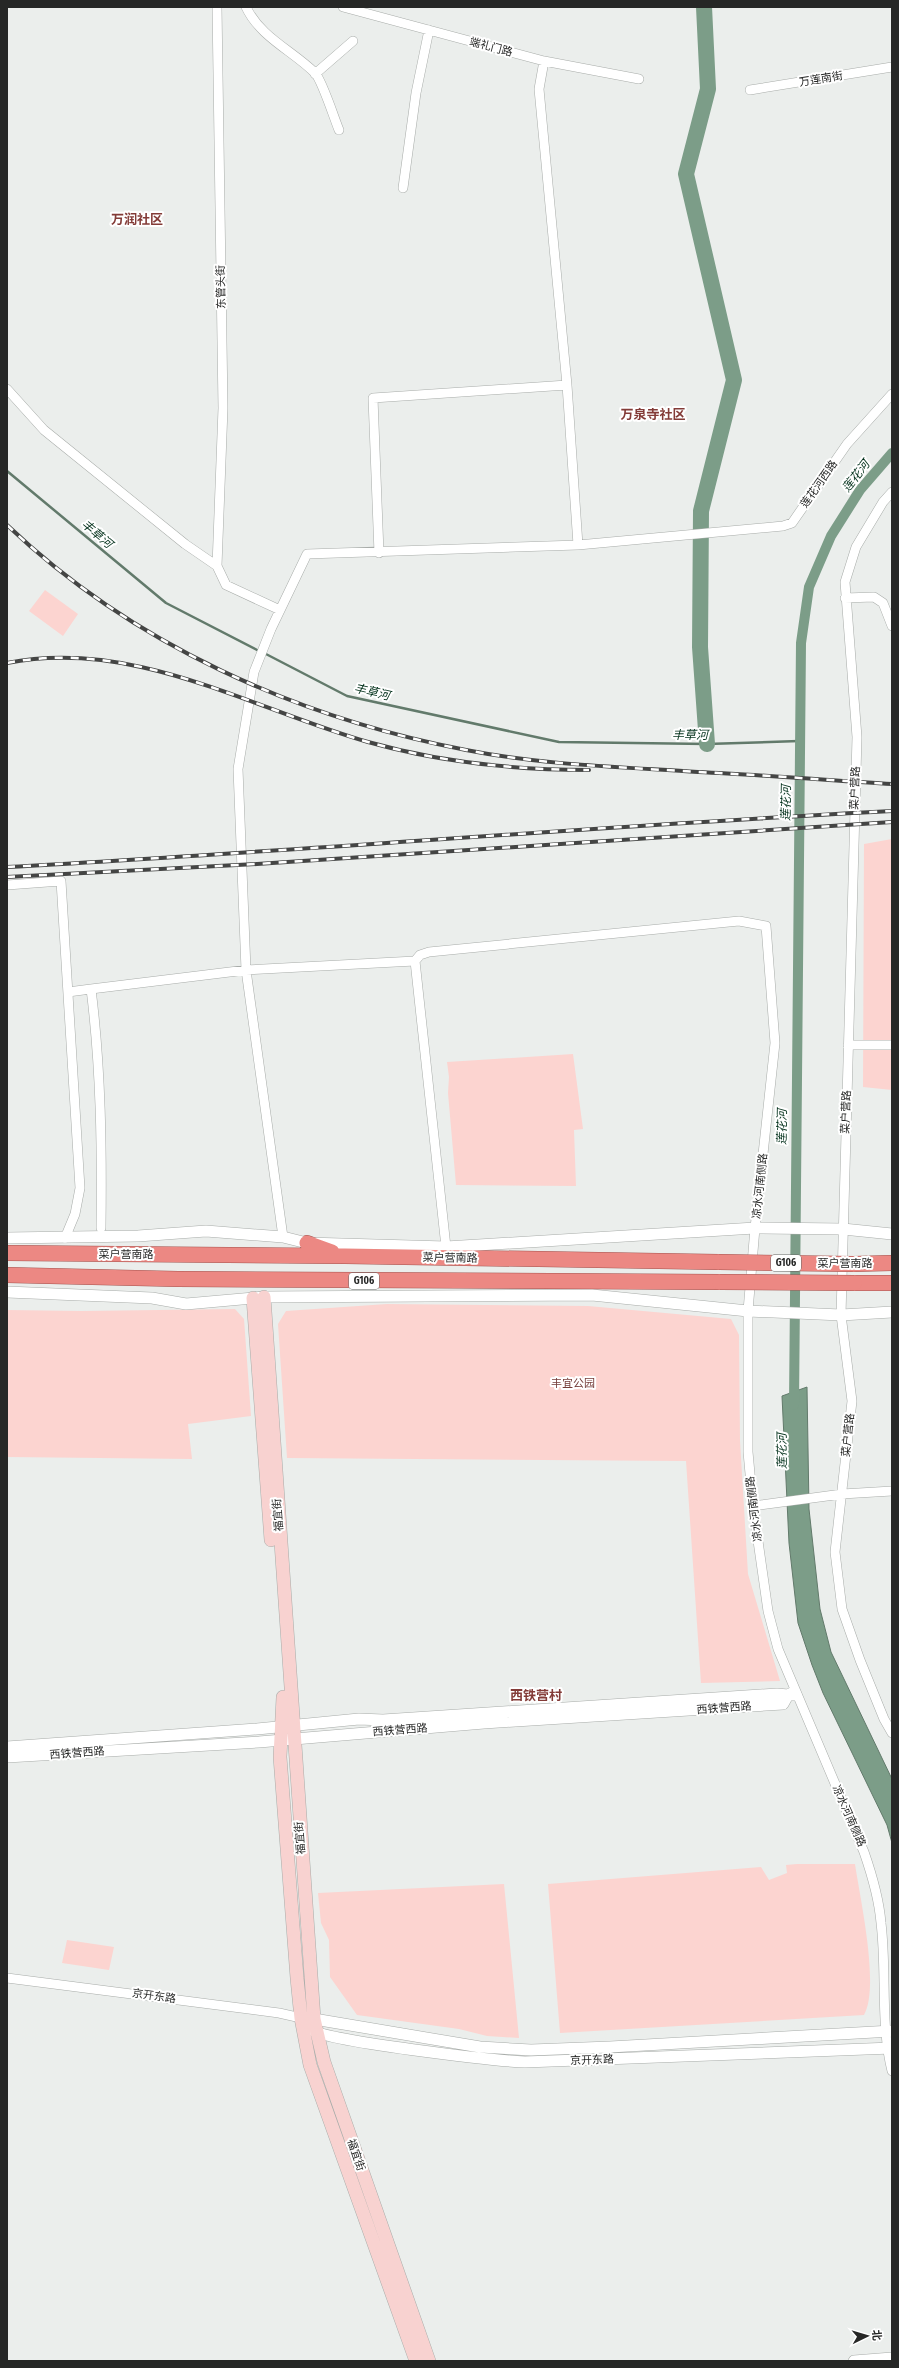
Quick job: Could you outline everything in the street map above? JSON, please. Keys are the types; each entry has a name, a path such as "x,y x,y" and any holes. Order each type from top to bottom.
{"highway":[{"path":"307,1243 345,1256"},
{"name":"菜户营南路","path":"7,1253 345,1256 853,1264 892,1263"},
{"name":"菜户营南路","path":"7,1275 178,1280 892,1284"}],"main road":[{"name":"福宜街","path":"258,1298 283,1704 288,1739 280,1757 308,2018 311,2069 416,2361"},
{"name":"福宜街","path":"308,2018 316,2034 389,2251 429,2361"}],"street":[{"name":"东管头街","path":"217,7 223,408 218,566"},
{"path":"246,7 250,14 276,43 315,74 339,130"},
{"name":"端礼门路","path":"343,7 544,61 639,79"},
{"path":"403,188 416,93 429,30"},
{"path":"315,74 353,41"},
{"path":"544,61 539,89 567,385 578,545"},
{"name":"万莲南街","path":"750,90 892,67"},
{"path":"379,553 373,398 567,385"},
{"path":"7,389 44,430 184,544 218,566 226,585 280,610 254,672 238,769 246,970 283,1237"},
{"name":"莲花河西路","path":"280,610 307,554 379,553 578,545 676,535 723,532 792,523 848,444 892,394"},
{"name":"菜户营路","path":"892,492 883,502 856,547 847,570 845,598 857,737 841,1315 852,1401 836,1552 842,1608 860,1660 884,1720 892,1733"},
{"path":"845,598 874,597 883,602 892,626"},
{"path":"7,885 61,881 80,1188 75,1214 65,1238"},
{"name":"凉水河南侧路","path":"415,962 420,955 429,952 739,921 766,926 775,1043 755,1228 748,1311 748,1452 753,1506 768,1611 778,1649 793,1694 864,1852 874,1883 881,1923 889,2048 892,2072"},
{"path":"68,992 246,970 415,962 446,1247"},
{"path":"91,989 96,1030 101,1116 101,1228"},
{"path":"848,1045 892,1045"},
{"name":"菜户营南路","path":"7,1238 138,1236 206,1231 283,1237 307,1243 446,1247 755,1228 843,1229"},
{"path":"843,1229 892,1234"},
{"path":"7,1292 152,1298 186,1304 258,1298 592,1295 748,1311 841,1315 892,1312"},
{"path":"753,1506 842,1494 892,1491"},
{"name":"西铁营西路","path":"7,1747 287,1726 359,1718 383,1720 793,1694"},
{"name":"西铁营西路","path":"7,1757 288,1739 484,1723 783,1704 793,1694"},
{"name":"京开东路","path":"7,1978 279,2012 480,2047 511,2050 617,2047 889,2031"},
{"name":"京开东路","path":"316,2034 466,2057 525,2062 889,2048"},
{"path":"854,2361 892,2358"}],"green space":[{"path":"45,590 78,614 63,636 29,611"},
{"path":"892,839 892,1090 863,1087 864,844"},
{"path":"573,1054 583,1129 574,1130 576,1186 456,1185 448,1093 449,1077 447,1062"},
{"name":"丰宜公园","path":"387,1304 588,1306 731,1319 739,1335 740,1441 748,1574 780,1681 701,1683 686,1461 287,1458 278,1324 286,1311"},
{"path":"235,1309 244,1319 251,1416 188,1424 192,1459 7,1457 7,1310 82,1311"},
{"path":"855,1864 870,1964 868,2002 864,2015 560,2033 548,1884 761,1867 769,1880 787,1873 786,1865"},
{"path":"504,1884 519,2038 487,2036 459,2029 357,2015 330,1977 329,1940 321,1923 318,1893"},
{"path":"67,1940 114,1947 109,1970 62,1963"}],"shaded area":[{"path":"807,1387 809,1509 820,1609 831,1652 892,1779 892,1843 887,1825 823,1693 798,1623 789,1543 782,1396"}],"waterway":[{"path":"704,7 708,89 686,174 734,380 701,511 700,647 707,744"},
{"name":"莲花河","path":"794,1405 801,643 809,587 831,536 860,490 892,453"},
{"name":"丰草河","path":"7,471 166,603 259,651"},
{"name":"丰草河","path":"264,653 347,696 559,742 707,744 799,741"}],"railway":[{"path":"7,525 56,568 108,606 163,640 220,670 280,696 341,718 403,736 466,750 523,759 611,767 892,784"},
{"path":"7,663 54,658 100,660 146,668 191,680 324,728 395,749 477,764 561,770 589,770"},
{"path":"7,867 892,811"},
{"path":"7,877 257,864 892,822"}],"district":[{"name":"万润社区","path":"137,219"},
{"name":"万泉寺社区","path":"653,414"},
{"name":"西铁营村","path":"536,1695"}]}
